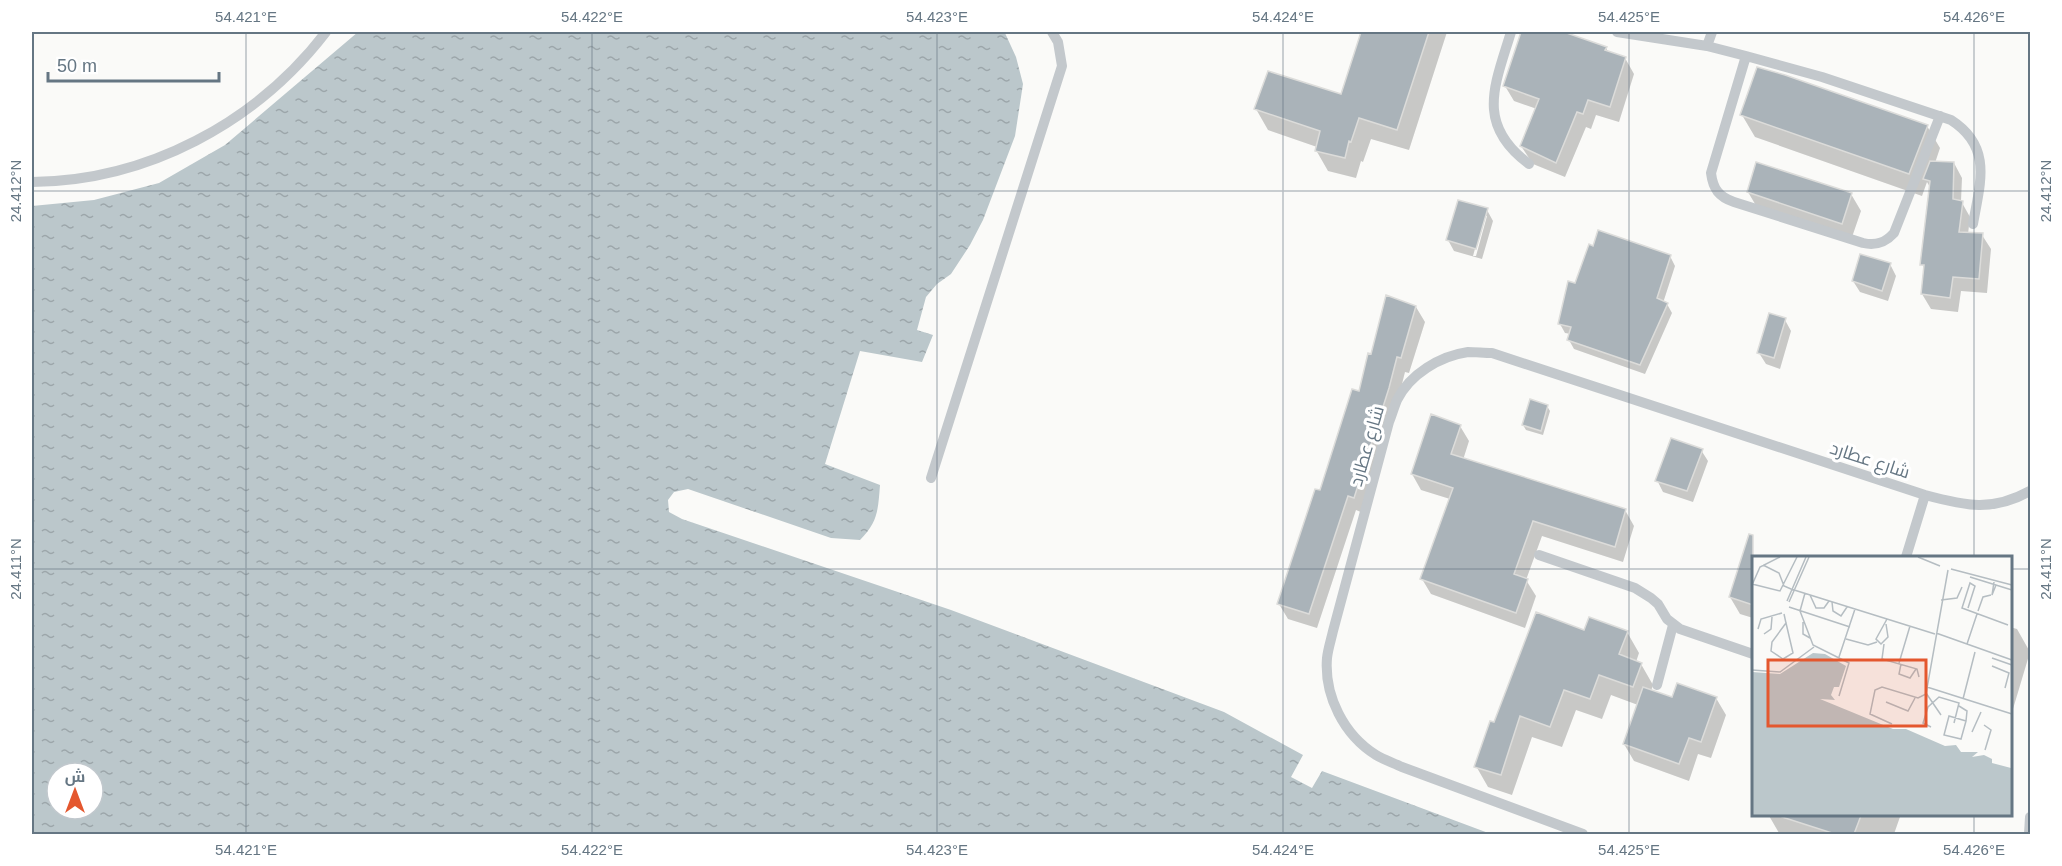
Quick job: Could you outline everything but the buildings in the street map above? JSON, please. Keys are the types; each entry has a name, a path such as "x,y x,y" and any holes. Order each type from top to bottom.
{"lane":[{"path":"32,182 82,179 115,172 175,152 230,121 277,85 326,32"},
{"path":"931,477 1062,66 1058,42 1052,32"},
{"path":"1511,32 1493,90 1493,108 1504,140 1529,164"},
{"path":"1617,32 1707,46 1746,56 1822,77 1940,116 1962,127 1977,146 1980,158 1981,170 1973,224"},
{"path":"1707,46 1712,32"},
{"path":"1746,56 1711,172 1717,192 1725,199 1869,245 1876,245 1889,239 1894,233 1940,116"},
{"name":"شارع عطارد","path":"1583,834 1402,767 1376,755 1354,737 1338,714 1329,687 1327,658 1389,422 1398,399 1411,381 1428,367 1448,357 1470,352 1492,353 1925,495 1969,506 1992,506 2031,491"},
{"path":"1906,556 1925,495"},
{"path":"1539,555 1635,588 1658,604 1673,625 1687,632 1752,654"},
{"path":"1657,685 1673,625"},
{"path":"2029,834 2031,817"}],"water":[{"path":"358,32 1005,33 1016,57 1023,84 1015,136 983,220 951,274 937,284 926,297 917,330 933,335 922,362 860,351 825,464 880,485 878,509 866,533 860,540 831,538 688,489 674,492 668,500 669,512 682,519 951,610 1224,712 1303,755 1291,777 1312,788 1322,771 1491,834 32,834 32,206 94,200 159,183 225,145"}]}
